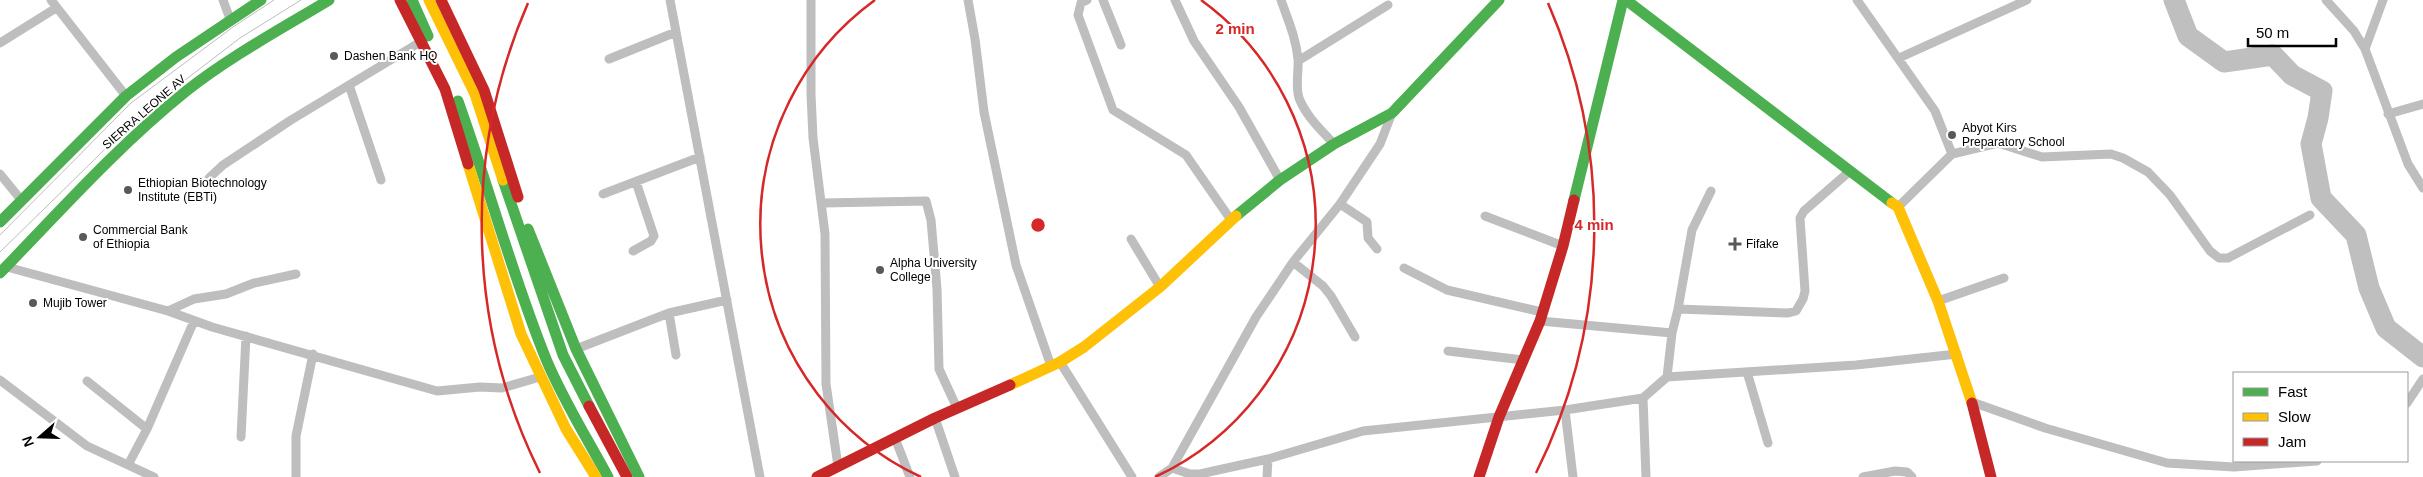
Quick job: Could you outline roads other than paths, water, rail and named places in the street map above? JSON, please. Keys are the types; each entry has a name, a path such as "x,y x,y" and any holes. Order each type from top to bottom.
{"main road":[{"name":"SIERRA LEONE AV","path":"0,222 126,96 176,57 261,0"},
{"name":"SIERRA LEONE AV","path":"4,270 112,157 185,92 224,64 329,0"},
{"path":"400,0 445,89 509,299 540,377 566,428 596,477"},
{"path":"412,0 461,106 497,223 547,361 608,477"},
{"path":"429,0 475,94 515,219 563,356 615,458 628,477"},
{"path":"441,0 484,90 527,226 576,349 596,395 639,477"},
{"path":"817,477 935,418 1056,364 1084,347 1160,287 1231,220 1280,180 1334,144 1392,113 1499,0"},
{"path":"1479,477 1500,417 1541,316 1563,246 1594,111 1624,0 1898,207 1938,300 1957,354 1972,402 1990,477"}],"street":[{"path":"223,0 230,19"},
{"path":"670,0 760,477"},
{"path":"811,0 813,138 823,203 825,234 826,384 838,466"},
{"path":"968,0 984,112 1016,264 1056,364 1132,477"},
{"path":"1087,0 1081,3 1078,15 1113,110 1186,155 1231,220"},
{"path":"1103,0 1122,45"},
{"path":"1175,0 1194,41 1240,107 1280,180"},
{"path":"1281,0 1293,32 1298,61 1296,85 1300,99 1307,114 1334,144"},
{"path":"1857,0 1935,111 1952,154"},
{"path":"1899,58 2027,0"},
{"path":"2326,0 2354,31 2365,49 2408,164 2423,188"},
{"path":"2365,49 2383,0"},
{"path":"0,43 54,4 126,96"},
{"path":"1298,61 1388,5"},
{"path":"609,59 676,32"},
{"path":"209,178 230,160 348,85 422,41"},
{"path":"348,85 381,180"},
{"path":"2388,114 2423,104"},
{"path":"1159,477 1172,468 1256,318 1293,262 1340,204 1380,144 1392,113"},
{"path":"1898,207 1952,154 1998,143 2042,157 2111,154 2123,158 2148,172 2170,195 2210,251 2219,258 2228,258 2310,215"},
{"path":"603,194 700,157"},
{"path":"1678,309 1796,311 1805,291 1800,218 1804,211 1850,171"},
{"path":"0,174 22,201"},
{"path":"632,251 651,241 654,236 636,182"},
{"path":"1667,377 1672,333 1692,230 1711,191"},
{"path":"823,203 926,201 931,220 937,289 939,369 957,408"},
{"path":"1340,204 1368,222 1368,238 1377,249"},
{"path":"1485,216 1563,246"},
{"path":"1131,239 1160,287"},
{"path":"1293,262 1324,286 1355,337"},
{"path":"1404,268 1447,290 1541,316 1672,333"},
{"path":"4,270 168,311 194,321 437,391 480,387 502,388 540,377"},
{"path":"168,311 194,299 226,294 254,283 296,274"},
{"path":"1938,300 2004,278"},
{"path":"576,349 669,313 727,300"},
{"path":"669,313 676,355"},
{"path":"128,465 194,321"},
{"path":"240,437 246,336"},
{"path":"1448,351 1523,360"},
{"path":"296,477 296,436 313,354"},
{"path":"1172,468 1190,474 1200,474 1268,459 1362,432 1565,410 1643,398 1667,377 1856,365 1957,354"},
{"path":"1747,372 1768,443"},
{"path":"2408,401 2423,379"},
{"path":"0,380 87,446 154,477"},
{"path":"87,381 146,429"},
{"path":"1643,398 1646,477"},
{"path":"1972,402 2045,428 2168,463 2234,467 2303,462"},
{"path":"1565,410 1573,477"},
{"path":"935,418 954,477"},
{"path":"895,438 910,477"},
{"path":"1266,477 1268,459"},
{"path":"2206,466 2206,477"},
{"path":"1863,477 1895,471 1907,472 1912,477"}],"waterway":[{"path":"2174,0 2188,36 2224,62 2273,55 2292,75 2322,91 2318,118 2311,144 2321,198 2356,235 2369,288 2386,328 2423,357"}],"tram line":[{"path":"0,235 131,103 233,27 274,0"},
{"path":"0,252 142,113 240,38 301,0"}],"place":[{"name":"Dashen Bank HQ","path":"334,56"},
{"name":"Abyot Kirs Preparatory School","path":"1952,135"},
{"name":"Ethiopian Biotechnology Institute (EBTi)","path":"128,190"},
{"name":"Commercial Bank of Ethiopia","path":"83,237"},
{"name":"Fifake","path":"1735,244"},
{"name":"Alpha University College","path":"880,270"},
{"name":"Mujib Tower","path":"33,303"}]}
